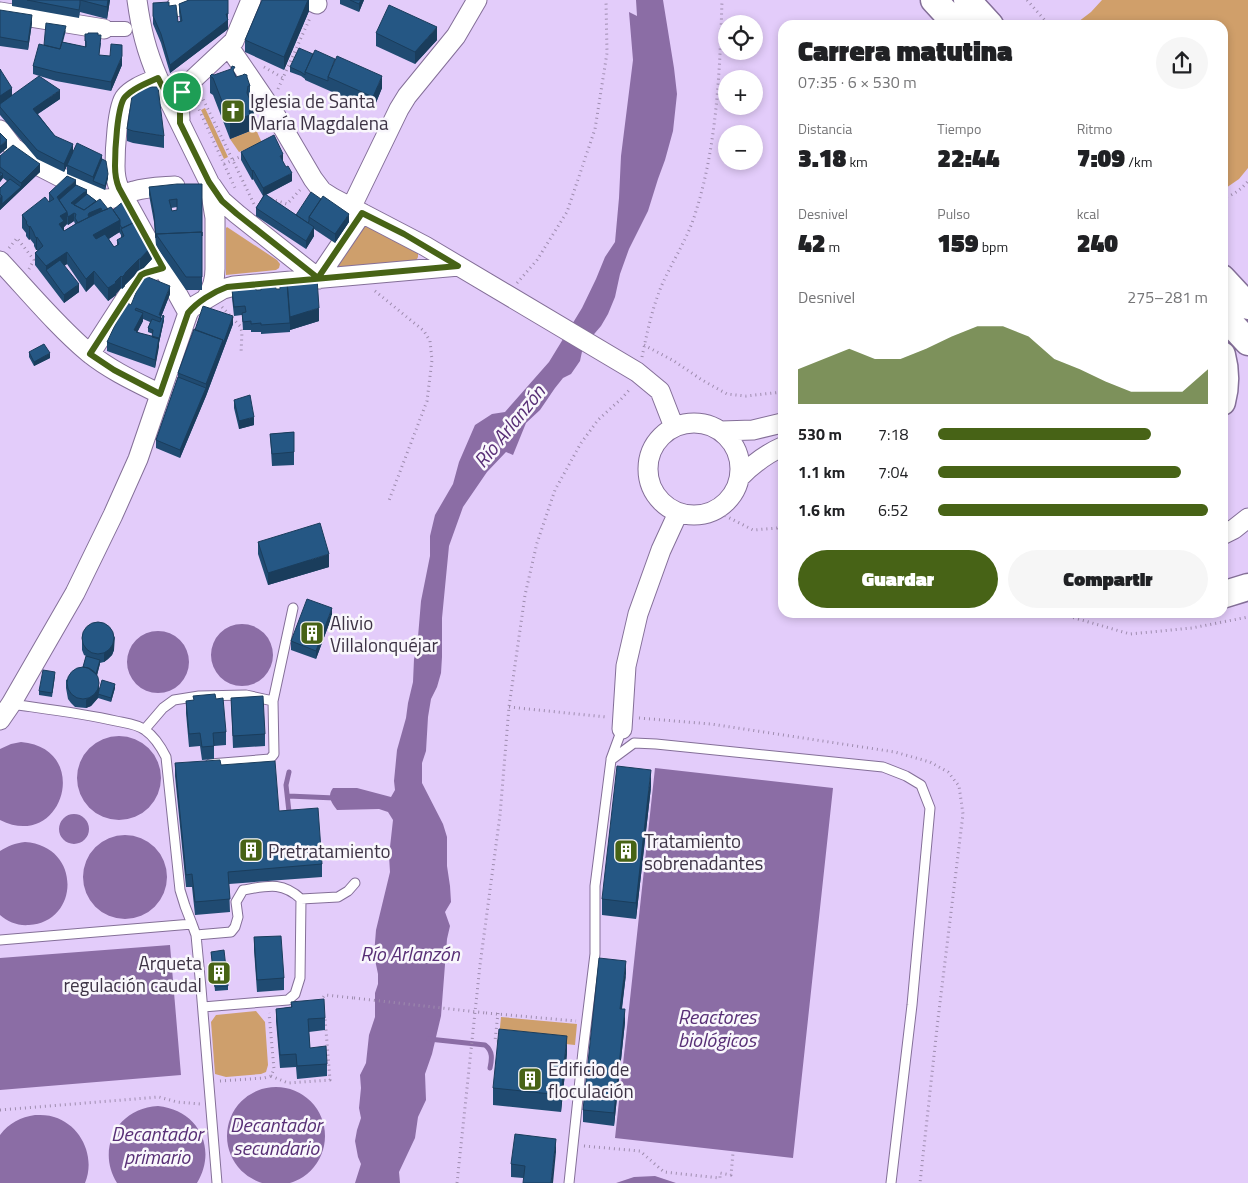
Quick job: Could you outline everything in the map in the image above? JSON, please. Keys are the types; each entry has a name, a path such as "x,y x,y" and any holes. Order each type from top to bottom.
{"main road":[{"path":"934,0 952,20"},
{"path":"967,0 985,20"},
{"path":"1228,284 1248,306"},
{"path":"1228,320 1248,342"},
{"path":"1228,594 1248,587"}],"street":[{"path":"137,0 146,48 180,92 180,123 209,182 222,201 242,207 290,256 318,279"},
{"path":"176,7 199,0"},
{"path":"188,313 116,180 115,166 122,101 131,91 180,92 229,47 237,35 251,0"},
{"path":"318,279 357,210 398,110 407,96 456,36 477,0"},
{"path":"0,12 104,29 125,29"},
{"path":"229,47 276,116 322,191 424,246 637,372 660,391 674,427"},
{"path":"0,130 10,149 35,164 103,198 109,199 143,189 209,182"},
{"path":"209,182 215,221 215,292"},
{"path":"215,221 242,207"},
{"path":"419,270 426,265 428,259 428,253 424,246"},
{"path":"282,282 290,275 292,267 290,256"},
{"path":"0,261 56,322 90,354 114,370 160,394"},
{"path":"0,720 75,593 114,515 138,459 188,313 192,308 215,292 234,286 458,266"},
{"path":"90,354 141,275 163,268"},
{"path":"688,423 702,423 722,431 736,449 740,462 740,476 736,490 730,500 716,511 702,516 687,516 673,511 661,502 652,490 648,476 648,461 652,447 661,435 674,427 688,423"},
{"path":"722,431 753,430 778,424"},
{"path":"740,476 758,460 778,449"},
{"path":"622,723 626,666 638,614 661,550 678,513"},
{"path":"1228,532 1248,518"}],"lane":[{"path":"205,765 270,759 274,754 273,700 293,608"},
{"path":"145,729 162,708 174,700 199,696 246,695 273,700"},
{"path":"11,704 134,724 145,729 161,747 172,767 180,890 196,935 217,1183"},
{"path":"569,1183 596,954 595,886 611,760 622,723"},
{"path":"611,760 634,743 656,744 883,767 906,776 921,785 930,808 912,1005 891,1183"},
{"path":"196,935 231,932 238,918 236,902 243,890 283,887 301,899 338,897 348,891 355,883"},
{"path":"203,1007 288,1000 296,994 300,978 301,899"},
{"path":"0,940 192,924"}],"path":[{"path":"508,296 537,260 567,212 595,129 607,53 606,0"},
{"path":"637,372 642,360 654,306 661,286 689,232 704,183 716,110 722,0"},
{"path":"1027,0 1045,20"},
{"path":"277,90 313,2"},
{"path":"261,65 283,78"},
{"path":"180,92 201,94 232,160"},
{"path":"180,92 224,164 236,189"},
{"path":"224,164 248,153"},
{"path":"1228,198 1248,181"},
{"path":"267,198 287,204 305,184"},
{"path":"242,207 260,201"},
{"path":"357,276 424,331 430,342 432,360 427,401 388,503"},
{"path":"215,292 240,326 242,332 241,353"},
{"path":"644,345 674,361 726,394 746,396 778,392"},
{"path":"458,1183 480,965 500,815 509,707 525,595 537,543 555,490 581,443 598,420 621,399"},
{"path":"716,511 752,530 778,527"},
{"path":"1075,618 1130,634 1192,628 1248,617"},
{"path":"509,707 603,717 622,723 711,724 895,752 930,762 948,772 959,786 963,814 920,1183"},
{"path":"320,1002 325,995 587,1022"},
{"path":"268,1002 274,1069 271,1076"},
{"path":"269,1013 278,1012"},
{"path":"498,1014 495,1041 505,1042"},
{"path":"209,1081 271,1076 288,1083 330,1080 325,1017"},
{"path":"0,1110 159,1097 177,1102 211,1105"},
{"path":"573,1145 640,1151 664,1172 720,1178 720,1174 731,1175 733,1153"}],"shaded area":[{"path":"1102,0 1248,0 1248,168 1239,179 1228,187 1228,20 1081,20"},
{"path":"205,108 228,157 224,159 201,110"},
{"path":"254,125 262,143 239,152 230,139 250,131 249,127"},
{"path":"363,221 418,252 416,261 331,271"},
{"path":"227,227 277,260 280,264 279,268 276,270 226,275"},
{"path":"256,1011 265,1022 268,1065 266,1072 226,1077 215,1074 211,1022 216,1015"},
{"path":"501,1017 577,1024 575,1045 499,1037"}],"water":[{"name":"Río Arlanzón","path":"636,0 663,0 677,94 673,131 648,211 629,249 608,314 601,326 583,347 580,361 571,374 563,378 540,410 526,423 513,455 506,452 487,472 463,507 449,546 442,618 441,673 431,699 426,751 422,763 422,783 443,824 447,837 447,866 451,902 445,912 450,926 447,939 441,1016 425,1074 426,1100 418,1117 415,1138 399,1172 400,1183 355,1183 361,1164 355,1141 361,1118 359,1108 360,1075 366,1063 369,1035 375,1017 375,993 378,984 374,955 376,930 390,872 389,856 393,820 388,812 379,809 337,810 330,794 333,788 357,788 391,797 395,790 397,750 413,682 421,601 430,556 430,536 435,515 453,484 459,462 475,425 492,414 505,412 549,362 582,308 605,257 615,242 621,156 633,60 629,12 637,16"},
{"path":"236,624 248,624 264,633 271,643 273,655 271,667 264,677 248,686 236,686 225,681 216,672 211,661 211,649 216,638 225,629"},
{"path":"152,631 164,631 180,640 187,650 189,662 187,674 180,684 164,693 152,693 141,688 132,679 127,668 127,656 132,645 141,636"},
{"path":"119,736 142,743 154,755 161,778 154,801 142,813 119,820 96,813 84,801 77,778 84,755 96,743"},
{"path":"21,742 43,748 57,761 63,778 61,795 53,811 40,822 22,826 0,820 0,749"},
{"name":"Reactores biológicos","path":"655,768 833,788 793,1158 615,1138"},
{"path":"74,814 85,818 89,829 85,840 74,844 63,840 59,829 63,818"},
{"path":"125,835 148,842 160,854 167,877 160,900 148,912 125,919 102,912 90,900 83,877 90,854 102,842"},
{"path":"25,842 44,847 57,856 65,869 67,884 65,898 58,911 46,921 21,925 6,920 0,915 0,851 12,845"},
{"path":"170,945 181,1075 0,1090 0,958"},
{"name":"Decantador secundario","path":"266,1088 286,1088 303,1095 317,1109 324,1126 324,1146 317,1163 303,1177 286,1184 266,1184 249,1177 235,1163 228,1146 228,1126 235,1109 249,1095"},
{"name":"Decantador primario","path":"158,1106 172,1109 184,1115 200,1133 204,1144 205,1157 203,1170 197,1183 117,1183 111,1170 109,1157 110,1144 114,1133 121,1122 131,1114 144,1108"},
{"name":"Decantador primario","path":"35,1115 54,1117 64,1121 79,1135 84,1143 89,1163 85,1183 0,1183 0,1135 16,1121"},
{"path":"655,1176 676,1183 616,1183 634,1177"}],"building":[{"path":"27,0 80,0 80,4 79,10"},
{"path":"80,0 108,0 107,7"},
{"path":"189,0 228,0 228,14 226,14 228,20 170,65 161,34 153,16 153,3 169,2 169,6 176,5 178,22 182,21 179,4"},
{"path":"262,0 308,0 284,57 245,40"},
{"path":"350,0 361,0 359,4"},
{"path":"389,5 437,27 415,52 376,33"},
{"path":"0,10 32,15 28,42 0,37"},
{"path":"46,23 66,26 60,49 44,45"},
{"path":"98,33 98,35 101,35 99,55 110,56 111,44 122,45 122,56 111,82 33,66 39,44 60,49 62,42 86,47 85,34"},
{"path":"299,48 313,54 305,75 290,67"},
{"path":"315,50 335,59 328,81 305,72"},
{"path":"337,56 382,76 373,97 328,77"},
{"path":"232,66 235,67 233,70 236,77 244,74 247,75 250,86 248,86 247,93 254,109 249,111 250,115 230,122 213,78 210,76 231,69"},
{"path":"0,69 12,88 0,96"},
{"path":"39,76 60,90 33,109 55,136 73,144 64,164 37,150 0,107 0,104"},
{"path":"158,87 164,136 127,129 132,96 135,89"},
{"path":"0,133 7,140 0,146"},
{"path":"274,135 283,154 280,156 292,173 263,188 241,152"},
{"path":"77,143 102,155 93,177 67,165"},
{"path":"13,145 40,164 21,183 0,167 0,156"},
{"path":"102,159 106,161 108,174 105,186 93,181"},
{"path":"67,176 76,180 57,197 67,212 60,216 64,221 59,224 64,231 111,207 120,220 93,235 96,239 105,234 114,247 119,244 117,240 124,236 121,229 139,220 144,230 148,233 146,234 152,246 116,283 108,288 94,271 86,279 67,252 46,266 35,253 43,246 22,215 45,197 49,202 54,199 49,193"},
{"path":"10,179 21,187 2,204 0,188"},
{"path":"202,184 202,232 156,234 156,238 149,187","holes":["177,199 177,210 172,211 169,200"]},
{"path":"76,185 87,190 71,203 84,210 100,199 108,209 102,211 101,208 89,213 89,217 78,223 75,218 76,214 74,213 68,217 59,200"},
{"path":"311,192 321,199 309,217 308,223 296,215"},
{"path":"87,194 96,201 84,210 74,205"},
{"path":"265,194 314,227 306,241 256,208"},
{"path":"323,196 349,214 335,234 309,217"},
{"path":"126,199 137,221 122,228 120,220 113,210"},
{"path":"202,232 202,277 186,277 156,234"},
{"path":"60,260 79,284 64,295 46,270"},
{"path":"143,275 170,286 159,315 161,315 160,318 136,308 135,310 143,313 134,330 159,338 155,360 107,342 126,302 131,305"},
{"path":"317,278 319,308 290,317 287,280"},
{"path":"287,283 290,323 261,325 261,323 251,324 251,321 243,322 242,313 246,312 245,306 234,307 232,290 256,285 256,290 261,290 261,285 275,284 276,289 280,289 280,284"},
{"path":"203,306 233,316 223,344 223,340 195,330"},
{"path":"163,315 159,339 152,337 153,330 148,328 152,319 160,322"},
{"path":"194,329 223,340 206,384 178,373"},
{"path":"44,344 50,353 34,362 29,352"},
{"path":"178,377 206,388 180,450 156,440"},
{"path":"250,395 254,417 239,421 234,400"},
{"path":"294,432 294,452 272,454 270,434"},
{"path":"320,523 329,554 268,573 258,542"},
{"name":"Alivio Villalonquéjar","path":"307,599 332,608 316,651 291,641"},
{"path":"98,622 110,626 114,638 110,650 98,654 86,650 82,638 86,626"},
{"path":"86,656 100,660 96,674 83,667"},
{"path":"83,667 89,668 94,672 98,677 98,689 94,694 89,698 83,699 77,698 72,694 68,689 67,683 68,677 72,672 77,668"},
{"path":"43,670 55,672 52,693 39,691"},
{"path":"102,680 115,684 111,698 98,694"},
{"path":"215,694 216,699 223,698 226,732 213,733 214,746 202,747 200,733 189,734 186,701 194,700 193,696"},
{"path":"263,696 265,734 233,736 231,698"},
{"name":"Pretratamiento","path":"220,760 221,765 275,761 279,811 318,808 322,864 228,872 230,899 195,902 192,874 186,875 175,763"},
{"name":"Tratamiento sobrenadantes","path":"617,766 651,770 636,903 602,899"},
{"path":"281,936 284,978 257,980 254,937"},
{"name":"Arqueta regulación caudal","path":"224,950 228,986 215,987 211,952"},
{"path":"599,958 626,961 620,1009 625,1009 614,1113 583,1110"},
{"path":"324,999 325,1018 308,1019 310,1048 326,1046 327,1064 297,1066 296,1054 280,1055 276,1009 292,1007 291,1002"},
{"name":"Edificio de floculación","path":"499,1029 567,1036 561,1095 493,1088"},
{"path":"515,1134 556,1139 551,1183 523,1183 525,1166 511,1164"}],"waterway":[{"path":"289,772 286,785 289,812 292,815"},
{"path":"288,796 335,798"},
{"path":"429,1039 485,1045 491,1055 490,1068"}],"place":[{"name":"Iglesia de Santa María Magdalena","path":"233,111"},
{"name":"Alivio Villalonquéjar","path":"312,633"},
{"name":"Pretratamiento","path":"251,850"},
{"name":"Tratamiento sobrenadantes","path":"626,851"},
{"name":"Arqueta regulación caudal","path":"219,973"},
{"name":"Edificio de floculación","path":"530,1079"}],"route":[{"path":"158,78 164,90 170,93 182,92 179,112 180,123 209,182 222,201 318,278 362,213 404,234 458,266 227,287 192,308 188,313 160,394 114,370 90,354 141,275 163,268 116,180 116,143 120,108 122,101 131,91 158,78"}]}
